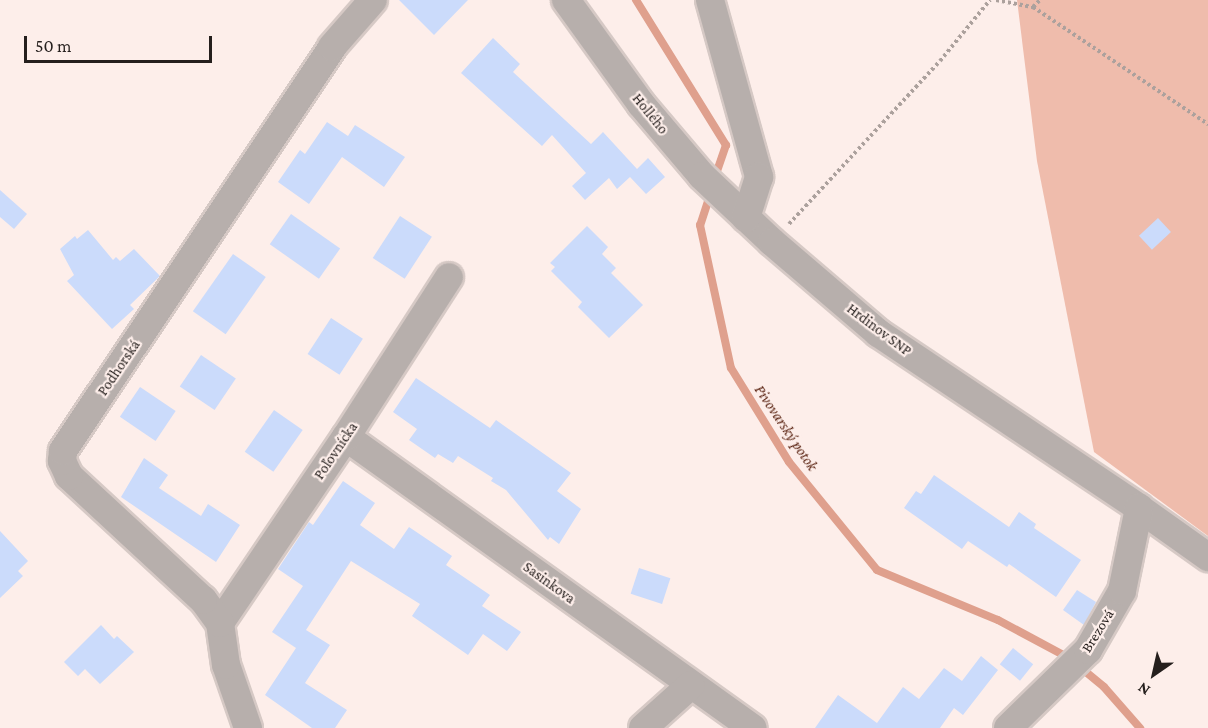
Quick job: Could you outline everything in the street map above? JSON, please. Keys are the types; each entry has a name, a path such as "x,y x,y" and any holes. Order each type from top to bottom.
{"street":[{"name":"Podhorská","path":"248,728 226,665 220,623 203,600 69,476 62,462 63,451 333,47 373,0"},
{"name":"Hollého","path":"566,0 641,104 702,176 736,209"},
{"path":"710,0 759,177 736,209"},
{"name":"Hrdinov SNP","path":"736,209 878,333 1208,557"},
{"name":"Poľovnícka","path":"220,623 346,437 449,277"},
{"name":"Sasinkova","path":"346,437 752,728"},
{"name":"Brezová","path":"1008,728 1088,650 1122,591 1139,508"},
{"path":"643,728 691,685"}],"path":[{"path":"772,242 940,61 990,0"},
{"path":"996,0 1033,7 1208,124"},
{"path":"1033,7 1040,0"}],"shaded area":[{"path":"1017,0 1208,0 1208,536 1094,452 1037,161"}],"building":[{"path":"399,0 468,0 434,35"},
{"path":"493,38 520,64 513,72 591,144 603,132 637,169 648,158 665,177 646,194 630,177 617,189 609,178 585,200 572,186 586,173 552,135 542,146 461,73"},
{"path":"327,122 348,136 355,125 405,157 384,187 342,157 309,204 278,182 300,150 305,154"},
{"path":"0,190 27,214 14,229 0,217"},
{"path":"291,214 340,248 319,279 270,244"},
{"path":"400,216 432,237 405,279 373,258"},
{"path":"1158,218 1171,232 1152,250 1139,236"},
{"path":"587,226 608,247 602,254 616,268 611,273 643,305 609,338 578,307 582,302 551,271 555,267 550,263"},
{"path":"88,230 113,260 116,257 120,261 134,249 160,276 130,305 134,309 112,329 67,281 74,275 60,249 75,236 77,239"},
{"path":"233,254 266,277 226,334 193,311"},
{"path":"331,318 363,339 339,375 308,354"},
{"path":"201,355 236,378 215,410 180,387"},
{"path":"416,378 490,428 496,420 571,473 557,491 581,509 559,544 550,537 548,540 506,490 491,481 493,478 458,456 453,463 438,454 435,458 409,440 417,429 393,412"},
{"path":"140,387 176,411 156,441 120,417"},
{"path":"274,410 303,430 273,472 245,452"},
{"path":"144,458 168,475 159,488 201,516 208,504 240,525 216,562 121,497"},
{"path":"934,475 1009,527 1019,512 1036,524 1034,528 1081,560 1056,597 1009,564 1007,567 968,541 962,549 904,508 916,491 921,494"},
{"path":"343,481 375,503 360,525 394,549 409,527 452,556 446,565 490,595 482,606 521,632 507,651 483,634 468,655 412,616 420,604 351,561 306,630 330,645 305,683 347,710 335,728 312,728 265,695 296,648 272,632 303,586 278,569 309,522 313,525"},
{"path":"0,531 28,561 18,571 23,576 0,598"},
{"path":"639,568 670,578 662,604 631,594"},
{"path":"1077,590 1096,602 1084,625 1063,610"},
{"path":"101,625 114,639 117,636 134,652 100,684 85,669 78,676 64,662"},
{"path":"1013,648 1033,664 1020,681 1000,664"},
{"path":"981,656 998,670 963,715 954,708 940,728 815,728 838,695 877,723 903,687 919,699 944,668 962,681"}],"waterway":[{"name":"Pivovarský potok","path":"636,0 726,145 714,180"},
{"name":"Pivovarský potok","path":"711,192 700,225 731,368 789,462 877,570 998,620 1069,658 1104,687 1140,728"}]}
